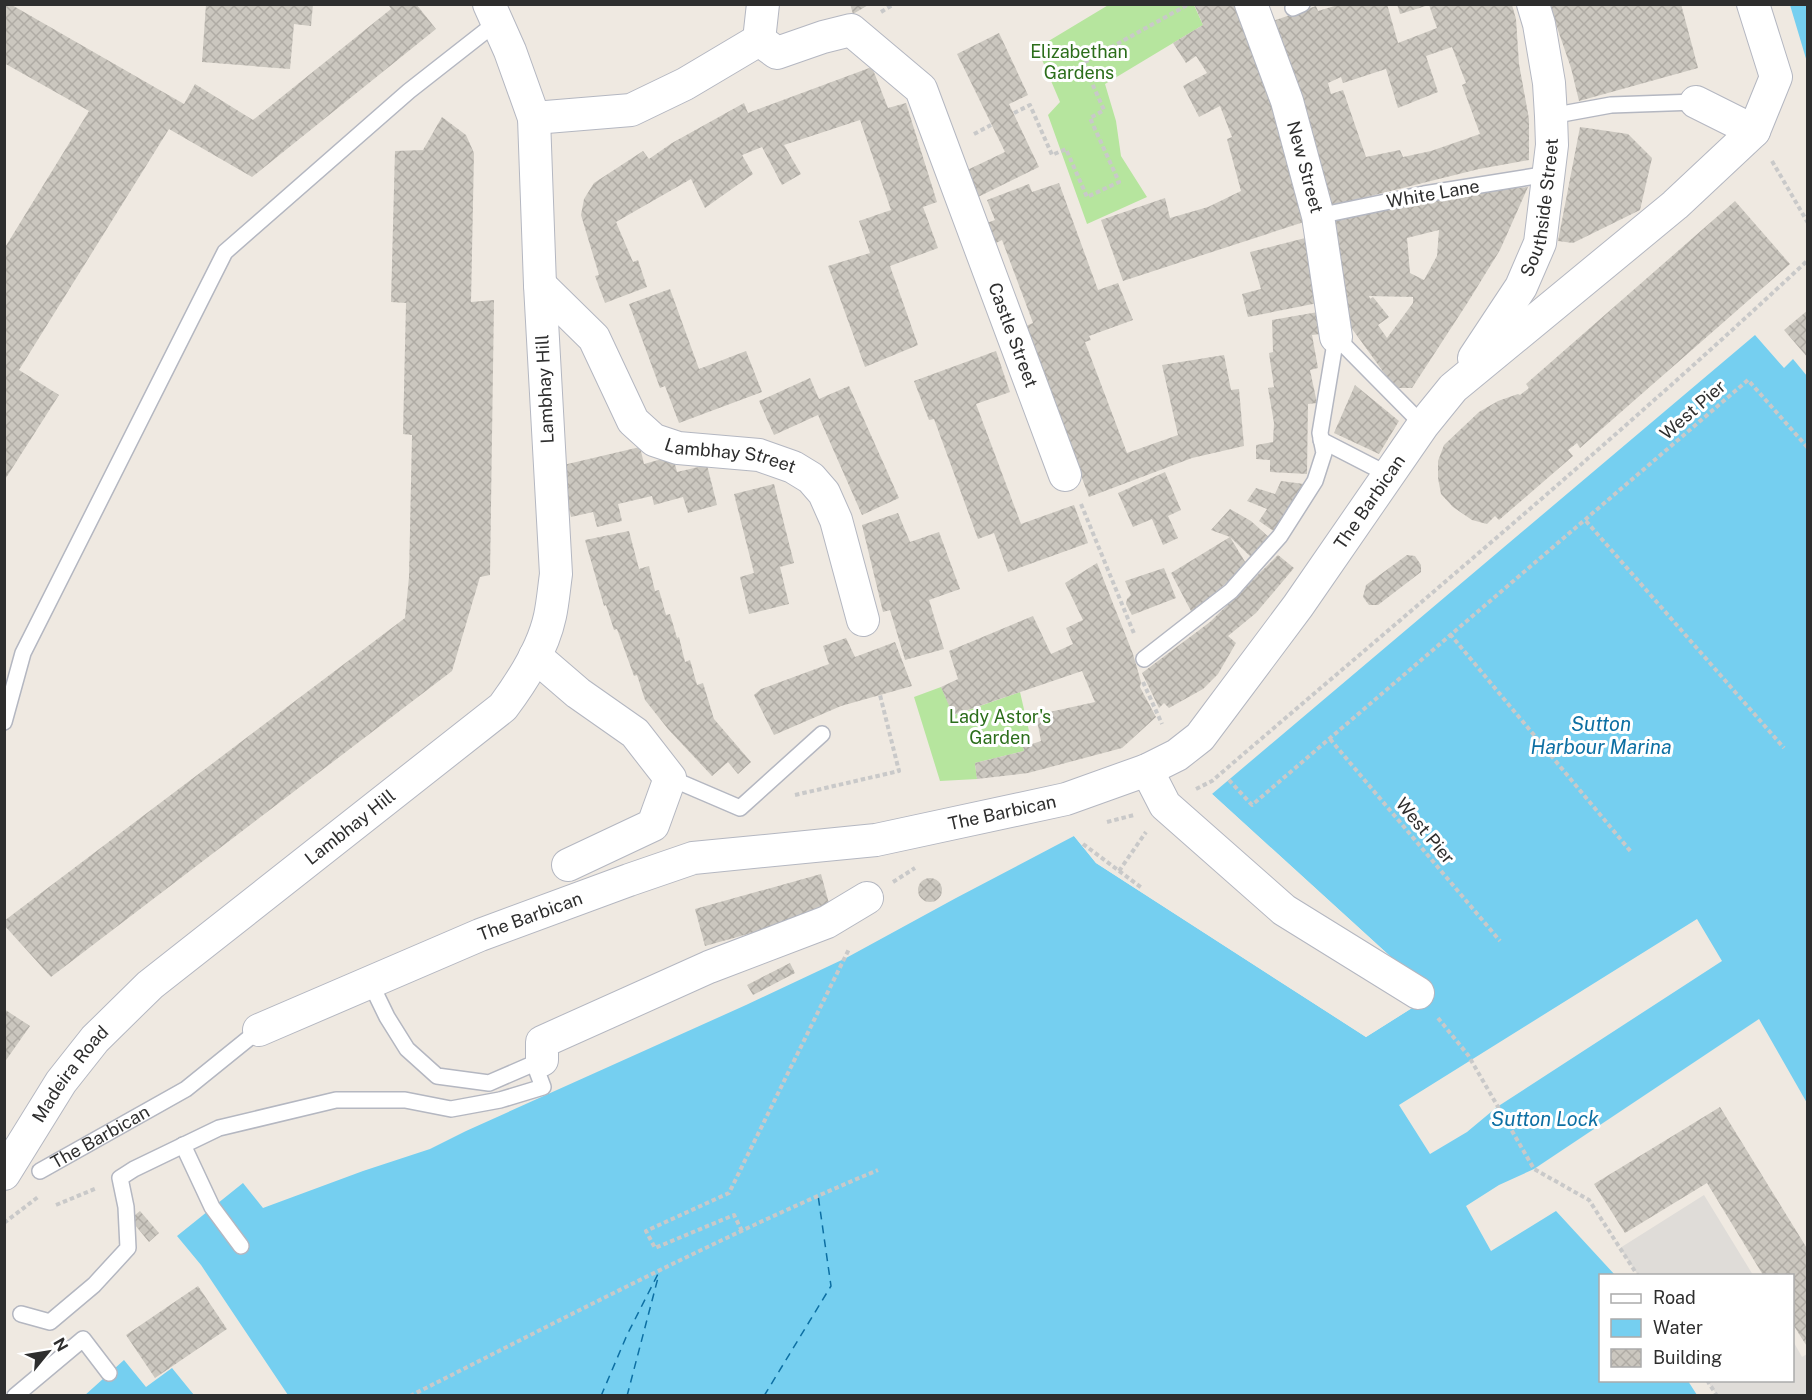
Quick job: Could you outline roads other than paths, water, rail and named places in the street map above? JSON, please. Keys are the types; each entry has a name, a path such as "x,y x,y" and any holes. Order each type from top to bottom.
{"street":[{"path":"534,118 631,110 685,84 759,40 763,4"},
{"name":"New Street","path":"1251,4 1287,101 1318,216 1336,337"},
{"name":"Southside Street","path":"1453,388 1521,288 1540,243 1552,145 1549,83 1539,24 1533,4"},
{"path":"1696,102 1754,131 1776,77 1753,4"},
{"name":"Lambhay Hill","path":"150,985 503,706 524,679 550,617 556,574 540,285 534,118 510,51 491,9"},
{"name":"Castle Street","path":"759,40 777,53 851,30 921,89 1065,475"},
{"name":"The Barbican","path":"260,1030 480,935 693,858 876,840 1066,799 1147,770 1177,755 1200,737 1298,606 1423,425 1453,388 1675,205 1754,131"},
{"name":"Lambhay Street","path":"540,285 594,338 633,421 654,440 678,448 759,455 794,467 811,478 824,493 836,520 863,620"},
{"path":"535,656 578,693 635,733 670,778 653,825 568,865"},
{"path":"1147,770 1165,805 1284,910 1418,993"},
{"path":"538,1062 542,1042 709,967 827,922 867,898"},
{"name":"Madeira Road","path":"4,1174 61,1082 95,1039 150,985"}],"lane":[{"path":"4,722 23,653 225,252 409,91 491,9"},
{"path":"1551,116 1611,105 1696,102"},
{"name":"White Lane","path":"1318,216 1424,194 1548,174"},
{"path":"1336,337 1423,425"},
{"name":"New Street","path":"1144,659 1231,591 1280,536 1315,481 1324,453 1320,433 1336,337"},
{"path":"1321,440 1389,475"},
{"path":"670,778 740,808 822,734"},
{"path":"21,1314 50,1322 94,1285 128,1248 126,1208 120,1178 219,1128 336,1100 405,1100 451,1109 500,1100 543,1087 538,1062 489,1083 437,1076 407,1049 387,1017 370,982"},
{"name":"The Barbican","path":"40,1171 186,1089 260,1030"},
{"path":"183,1145 212,1207 242,1246"},
{"path":"15,1395 83,1339 109,1373"}],"water":[{"path":"1790,5 1807,5 1807,62"},
{"path":"1755,335 1784,368 1793,359 1807,376 1807,1103 1759,1019 1534,1169 1499,1185 1466,1206 1491,1251 1556,1211 1614,1274 1599,1274 1599,1382 1689,1382 1697,1395 288,1395 201,1265 177,1236 243,1183 263,1208 430,1149 846,958 1074,836 1096,863 1366,1037 1412,1008 1414,978 1212,794","holes":["1697,919 1722,961 1497,1107 1467,1132 1430,1154 1399,1105"]},
{"path":"124,1360 146,1387 172,1368 194,1395 84,1396"}],"park label":[{"name":"Elizabethan Gardens","path":"1079,62"},
{"name":"Lady Astor's Garden","path":"1000,727"}],"water label":[{"name":"Sutton Harbour Marina","path":"1601,736"},
{"name":"Sutton Lock","path":"1545,1119"}]}
